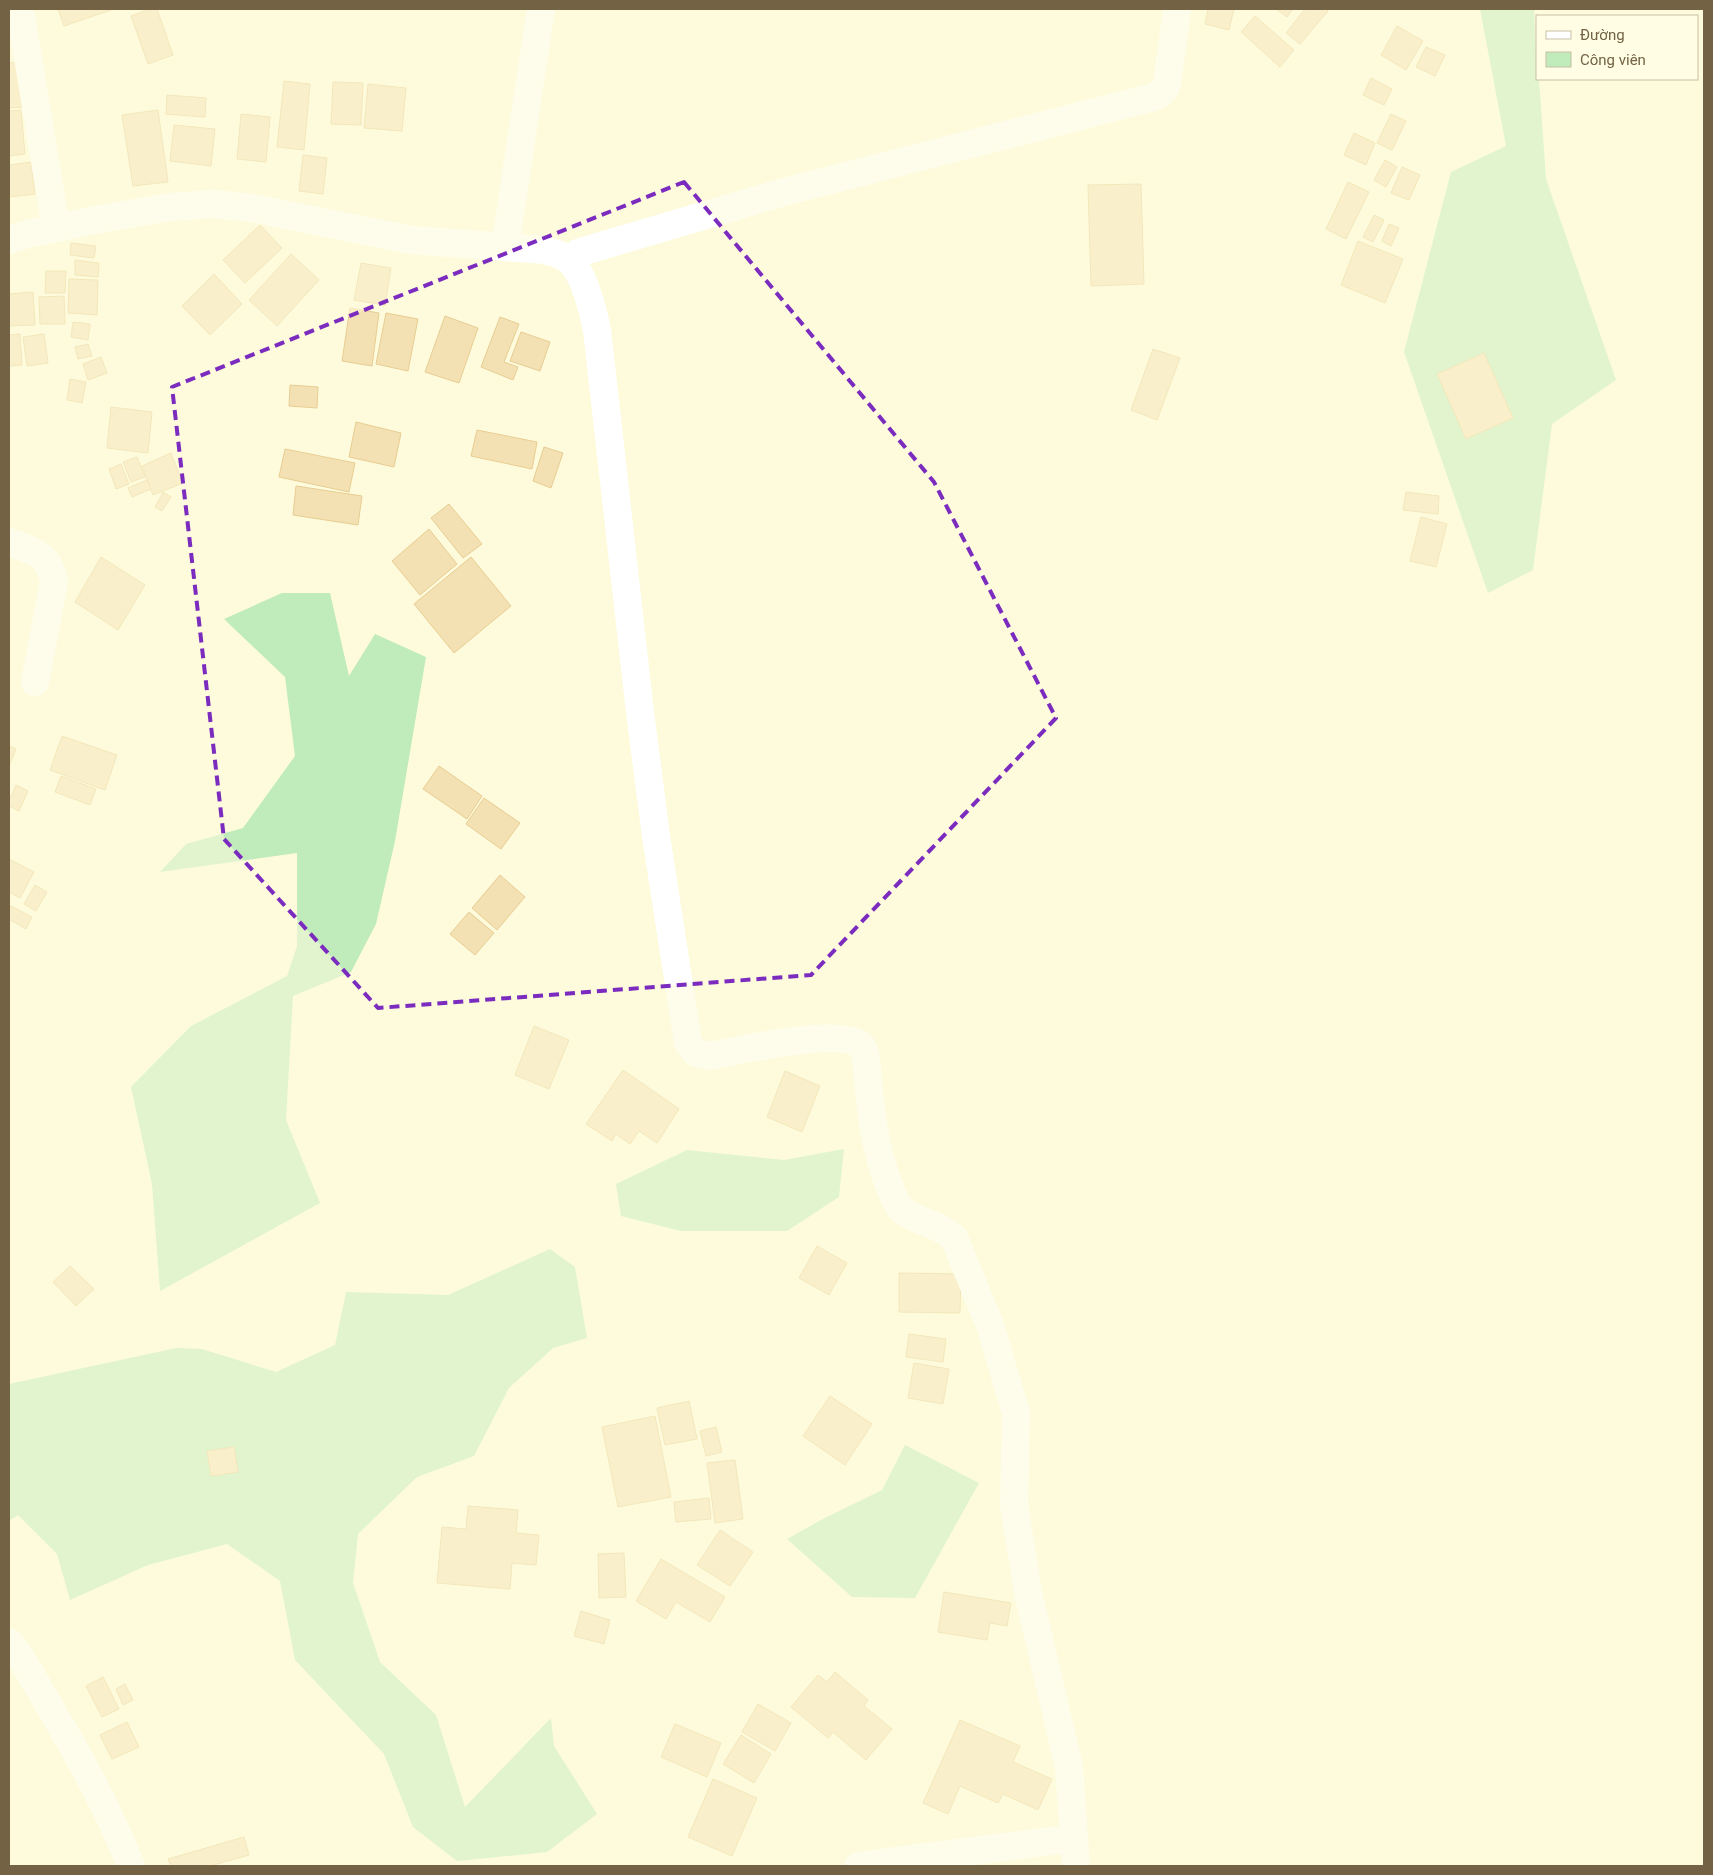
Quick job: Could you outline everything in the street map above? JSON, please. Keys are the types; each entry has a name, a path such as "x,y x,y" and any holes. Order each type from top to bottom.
{"street":[{"path":"20,9 56,228"},
{"path":"504,247 541,9"},
{"path":"570,261 578,253 584,251 784,192 1154,98 1161,93 1167,84 1177,9"},
{"path":"9,240 56,228 170,207 213,204 252,208 411,240 545,250 570,261 585,286 597,330 640,712 656,836 688,1043 696,1053 710,1056 826,1038 848,1040 859,1044 863,1048 866,1058 872,1119 880,1164 894,1197 899,1207 913,1218 947,1231 954,1238 990,1325 1016,1414 1014,1505 1028,1592 1069,1767 1076,1866"},
{"path":"9,542 38,553 46,560 52,570 54,582 35,682"},
{"path":"9,1642 21,1658 98,1792 118,1832 131,1866"},
{"path":"858,1866 1074,1838"}],"highlighted area":[{"path":"684,182 934,482 1056,718 811,975 378,1008 224,839 172,387"}],"green space":[{"path":"1480,9 1534,9 1536,80 1539,80 1546,179 1616,380 1552,424 1533,570 1488,593 1404,352 1451,172 1506,146"},
{"path":"282,593 330,593 349,676 375,634 426,657 395,841 376,924 351,972 293,996 286,1120 320,1203 160,1291 152,1184 131,1087 191,1026 287,976 297,946 297,853 160,872 186,844 243,828 295,756 285,677 224,619"},
{"path":"844,1149 839,1197 787,1231 681,1231 621,1216 616,1184 687,1150 784,1160"},
{"path":"550,1249 575,1267 587,1338 553,1348 509,1388 474,1456 417,1477 358,1534 353,1583 380,1662 436,1715 465,1807 551,1718 554,1746 597,1814 547,1852 457,1861 413,1827 384,1754 295,1660 280,1581 227,1544 148,1565 70,1600 57,1554 18,1515 9,1521 9,1384 176,1348 202,1349 276,1372 335,1345 346,1292 448,1295"},
{"path":"905,1445 979,1483 915,1598 852,1597 787,1539 882,1490"}],"building":[{"path":"58,9 114,9 64,26"},
{"path":"150,9 157,9 173,55 148,64 131,16"},
{"path":"1208,9 1234,9 1229,30 1205,24"},
{"path":"1276,9 1293,9 1287,17"},
{"path":"1305,9 1325,9 1328,11 1300,44 1286,33"},
{"path":"1255,16 1294,50 1280,67 1241,32"},
{"path":"1397,26 1423,41 1406,70 1381,55"},
{"path":"1426,47 1445,55 1435,76 1416,67"},
{"path":"18,62 23,107 9,108 9,63"},
{"path":"1371,78 1392,89 1384,105 1363,95"},
{"path":"284,81 310,84 304,150 277,147"},
{"path":"333,82 363,83 361,125 331,124"},
{"path":"368,84 406,88 402,131 364,128"},
{"path":"167,95 206,98 205,117 166,114"},
{"path":"21,110 25,154 9,156 9,111"},
{"path":"158,110 168,182 133,186 122,115"},
{"path":"241,114 270,117 266,162 237,159"},
{"path":"1391,114 1406,121 1392,150 1377,143"},
{"path":"174,125 215,129 211,166 170,161"},
{"path":"1354,133 1375,143 1366,165 1344,155"},
{"path":"303,155 327,158 323,194 299,191"},
{"path":"1385,160 1397,167 1386,187 1374,180"},
{"path":"31,162 35,194 9,197 9,165"},
{"path":"1402,167 1420,175 1409,200 1391,193"},
{"path":"1348,182 1369,192 1346,239 1326,229"},
{"path":"1141,184 1144,284 1091,286 1088,185"},
{"path":"1374,215 1384,220 1373,242 1363,237"},
{"path":"1389,224 1399,228 1391,246 1382,241"},
{"path":"260,225 282,248 245,283 223,260"},
{"path":"1358,241 1403,259 1385,303 1341,285"},
{"path":"71,243 96,246 94,258 70,255"},
{"path":"291,254 319,280 277,326 249,300"},
{"path":"75,260 99,263 98,277 75,275"},
{"path":"361,263 391,268 385,305 354,300"},
{"path":"46,271 66,271 65,293 45,293"},
{"path":"214,274 242,304 210,335 182,306"},
{"path":"69,279 98,280 97,315 68,313"},
{"path":"33,292 35,325 9,326 9,294"},
{"path":"64,296 65,324 40,324 39,297"},
{"path":"350,308 379,313 372,366 342,361"},
{"path":"386,313 418,319 408,371 376,364"},
{"path":"445,316 478,328 459,383 425,372"},
{"path":"500,317 519,324 504,362 518,367 513,380 481,367"},
{"path":"73,322 90,324 88,340 71,337"},
{"path":"521,332 550,342 540,371 510,361"},
{"path":"20,334 22,365 9,366 9,335"},
{"path":"44,334 48,363 27,366 23,337"},
{"path":"88,344 92,356 78,359 75,347"},
{"path":"1153,349 1180,358 1157,420 1131,410"},
{"path":"1484,353 1513,418 1466,439 1437,374"},
{"path":"101,357 107,373 88,380 83,364"},
{"path":"70,379 86,382 82,403 67,400"},
{"path":"290,385 318,387 317,408 289,406"},
{"path":"111,407 152,412 148,453 107,448"},
{"path":"356,422 401,433 394,467 349,457"},
{"path":"477,430 537,442 532,469 471,456"},
{"path":"544,447 563,453 551,488 533,481"},
{"path":"285,449 355,463 349,492 279,477"},
{"path":"171,453 183,483 153,495 142,466"},
{"path":"137,457 145,477 131,482 123,462"},
{"path":"121,464 129,484 116,489 109,469"},
{"path":"147,480 151,489 132,497 128,488"},
{"path":"296,486 362,496 358,525 293,515"},
{"path":"163,492 171,497 162,511 155,507"},
{"path":"1406,492 1439,496 1438,514 1403,510"},
{"path":"449,504 482,544 463,558 431,518"},
{"path":"1421,517 1447,524 1436,567 1410,561"},
{"path":"429,529 457,564 420,595 392,561"},
{"path":"101,557 145,585 118,630 75,602"},
{"path":"471,557 511,606 454,653 414,604"},
{"path":"62,736 117,755 105,790 50,770"},
{"path":"9,746 16,749 9,766"},
{"path":"439,766 482,796 467,819 423,789"},
{"path":"61,776 96,789 90,805 55,792"},
{"path":"16,785 28,791 19,811 9,806 9,801"},
{"path":"484,798 520,823 501,849 466,824"},
{"path":"9,859 34,872 20,898 9,892"},
{"path":"500,875 525,897 497,930 472,908"},
{"path":"35,885 47,892 36,911 24,904"},
{"path":"11,906 32,917 26,929 9,919"},
{"path":"469,912 494,933 475,955 450,934"},
{"path":"534,1026 569,1040 549,1089 515,1075"},
{"path":"623,1070 679,1109 657,1143 639,1131 630,1144 616,1134 612,1141 586,1124"},
{"path":"785,1071 820,1086 802,1132 767,1117"},
{"path":"817,1246 847,1263 829,1295 799,1278"},
{"path":"70,1266 94,1289 76,1306 53,1282"},
{"path":"899,1273 961,1274 960,1313 899,1312"},
{"path":"909,1334 946,1339 943,1362 906,1357"},
{"path":"914,1363 949,1369 943,1404 908,1398"},
{"path":"830,1396 872,1424 845,1465 803,1436"},
{"path":"689,1401 697,1439 665,1445 657,1408"},
{"path":"655,1416 671,1497 618,1507 602,1427"},
{"path":"716,1427 722,1452 706,1456 700,1431"},
{"path":"234,1447 238,1472 211,1476 207,1451"},
{"path":"735,1460 743,1519 715,1523 707,1463"},
{"path":"709,1498 711,1519 676,1522 674,1502"},
{"path":"468,1506 518,1510 516,1533 539,1535 536,1565 512,1563 510,1589 437,1583 442,1527 466,1529"},
{"path":"720,1530 753,1552 730,1586 697,1565"},
{"path":"624,1553 626,1597 599,1598 598,1554"},
{"path":"661,1559 725,1597 710,1622 676,1602 666,1619 636,1601"},
{"path":"944,1592 1011,1603 1007,1626 990,1623 987,1640 938,1632"},
{"path":"581,1611 610,1620 604,1644 574,1636"},
{"path":"835,1672 868,1700 864,1706 892,1729 866,1760 833,1732 828,1738 791,1707 818,1675 827,1682"},
{"path":"103,1677 119,1709 102,1717 86,1686"},
{"path":"125,1684 133,1700 123,1705 116,1689"},
{"path":"758,1704 791,1723 775,1751 742,1732"},
{"path":"960,1720 1020,1746 1013,1762 1052,1779 1038,1810 1003,1794 998,1803 960,1786 948,1814 923,1803"},
{"path":"127,1722 139,1747 112,1759 100,1735"},
{"path":"675,1724 721,1743 707,1777 661,1757"},
{"path":"741,1735 771,1754 754,1783 723,1764"},
{"path":"713,1779 757,1798 732,1856 688,1837"},
{"path":"244,1837 249,1855 210,1866 171,1866 168,1859"}]}
